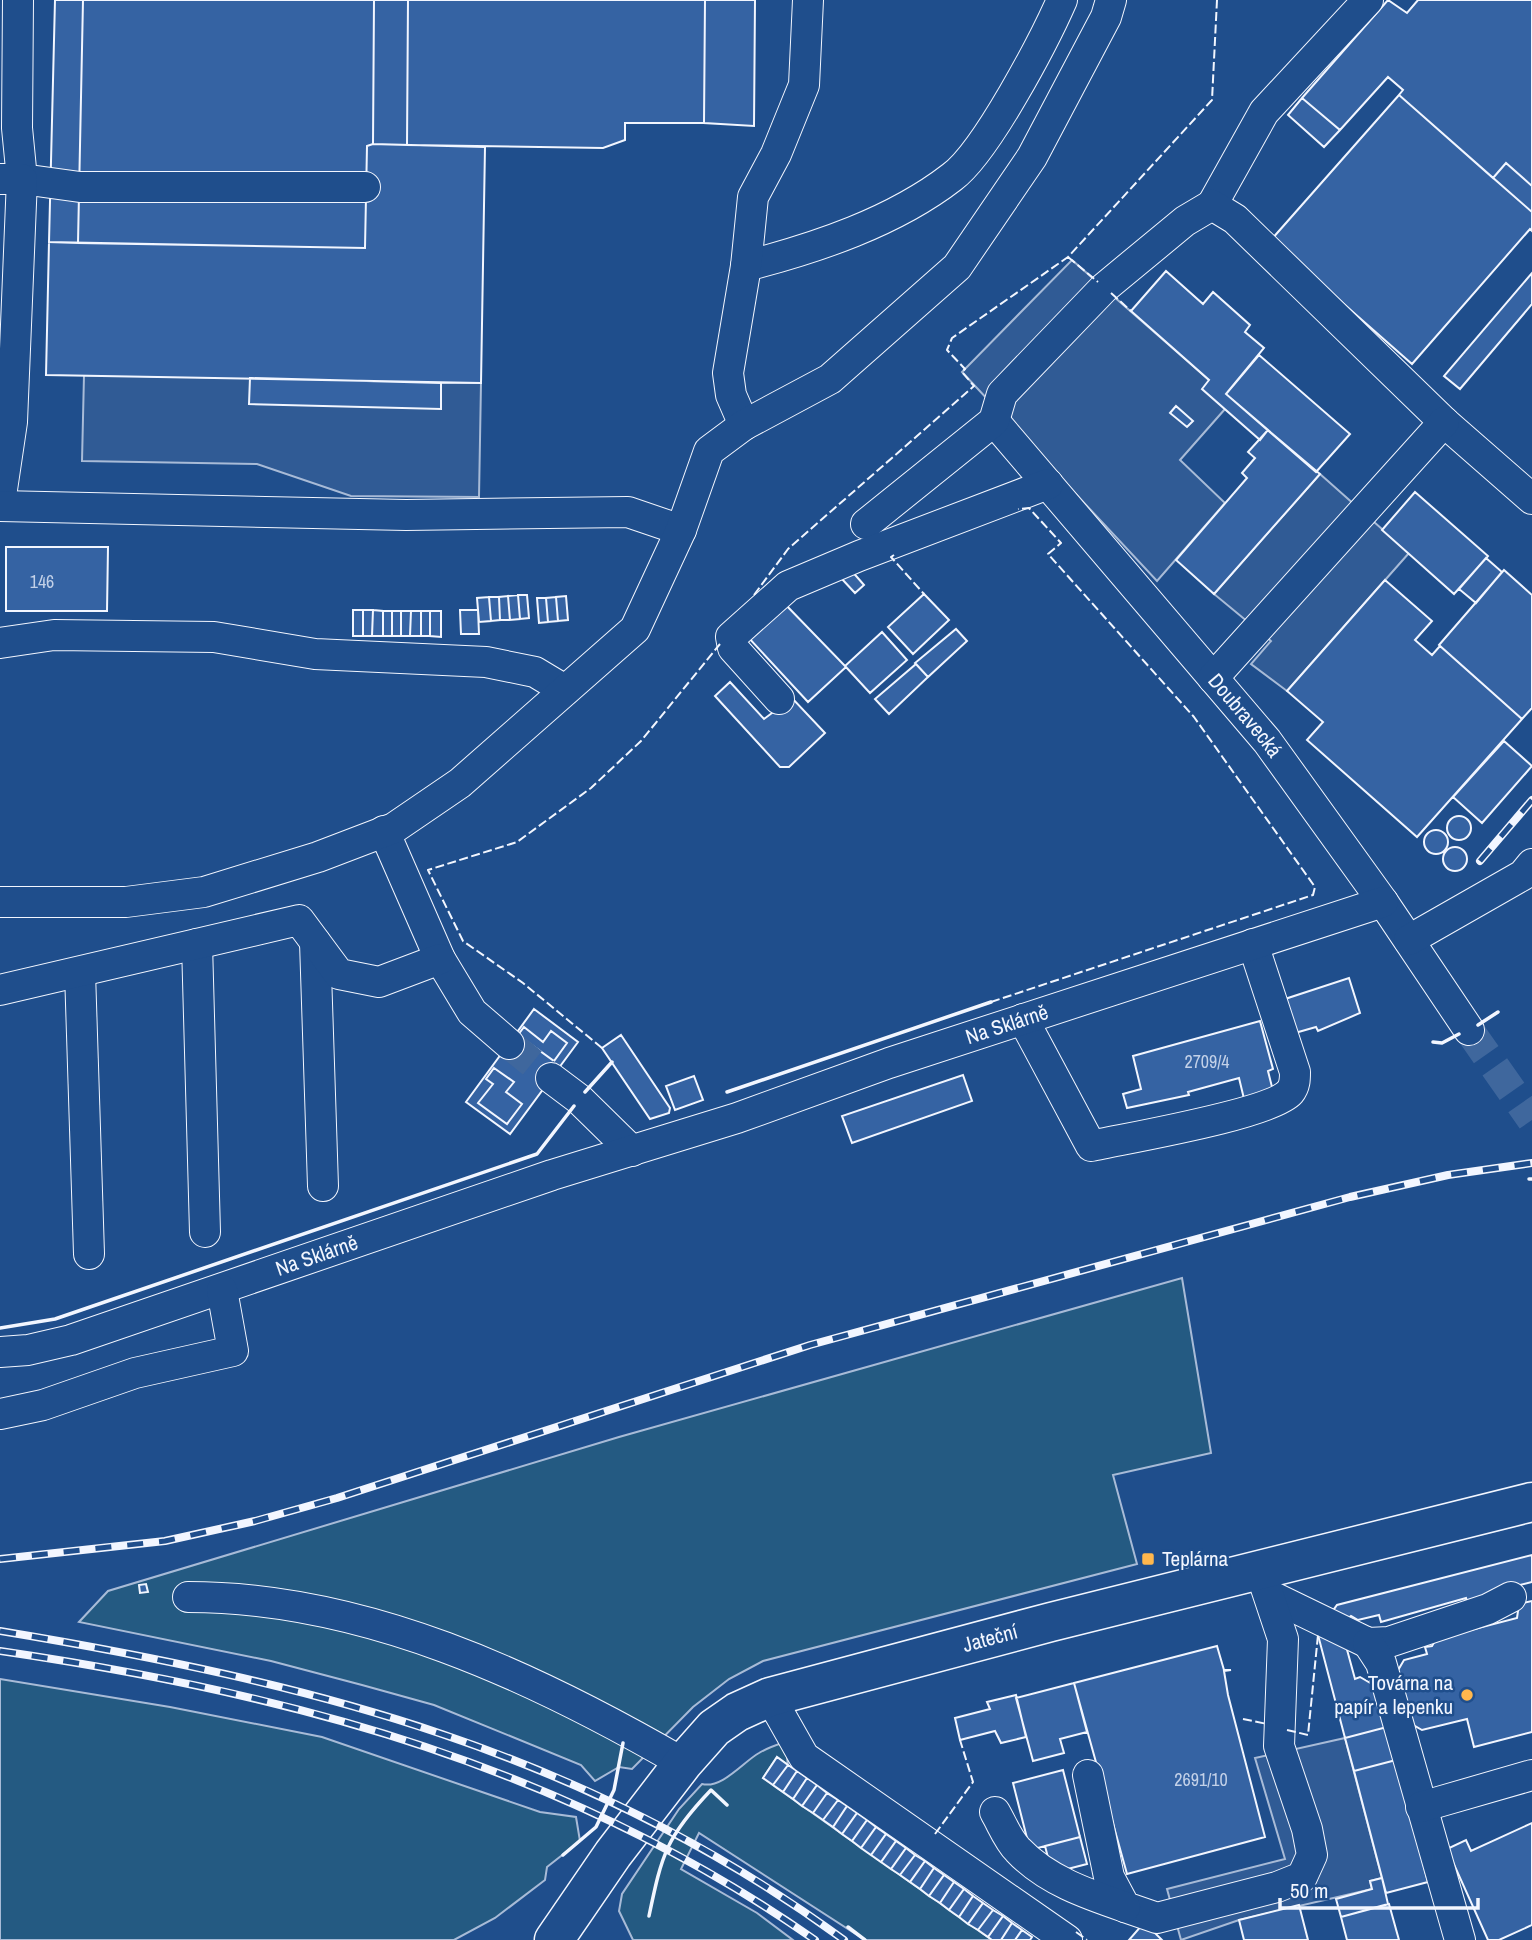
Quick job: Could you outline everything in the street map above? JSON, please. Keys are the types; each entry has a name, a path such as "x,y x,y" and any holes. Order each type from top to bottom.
{"main road":[{"name":"Jateční","path":"554,1940 613,1854 683,1763 714,1728 737,1712 770,1697 1265,1583 1532,1502"}],"street":[{"path":"18,0 17,128 11,179 17,357 12,422 0,505 406,515 628,513 681,530"},
{"path":"744,425 731,395 728,373 746,266 753,197 776,154 804,85 808,0"},
{"path":"746,266 795,254 896,212 954,176 990,133 1062,0"},
{"path":"0,902 126,902 204,892 318,857 384,831 460,783 635,629 681,530 709,451 744,425 830,379 957,267 1032,157 1107,17 1111,0"},
{"path":"866,524 994,421 1002,394 1104,288 1185,221 1212,205 1264,112 1368,0"},
{"path":"990,133 1032,157"},
{"path":"11,179 80,187 365,187"},
{"path":"1212,205 1235,219 1444,422 1531,496"},
{"name":"Doubravecká","path":"994,421 1267,741 1383,902 1469,1030"},
{"path":"1213,678 1444,422"},
{"path":"779,699 733,648 731,637 758,610 788,586 870,551 1048,484"},
{"path":"0,643 54,635 215,637 315,654 486,662 535,672 565,690"},
{"path":"384,831 440,959 472,1012 509,1044"},
{"path":"1409,940 1529,871"},
{"name":"Na Sklárně","path":"0,1352 28,1350 71,1340 1023,1019 1383,902"},
{"path":"0,990 299,920 339,974 379,982 440,959"},
{"path":"315,942 323,1186"},
{"path":"197,944 205,1232"},
{"path":"1023,1019 1091,1146 1259,1108 1289,1094 1294,1085 1295,1072 1253,944"},
{"path":"80,972 89,1254"},
{"path":"551,1078 579,1099 632,1151"},
{"path":"0,1414 43,1405 135,1373 233,1351 222,1290"},
{"path":"1265,1583 1368,1643 1381,1663 1460,1940"},
{"path":"995,1812 1016,1849 1038,1868 1077,1890 1157,1918 1277,1888 1302,1877 1312,1855 1307,1829 1279,1746 1283,1639 1265,1583"},
{"path":"188,1597 224,1597 285,1605 366,1624 453,1649 612,1722 683,1763"},
{"path":"1368,1643 1389,1642 1488,1609 1511,1597"},
{"path":"770,1697 804,1758 1067,1940"},
{"path":"1088,1775 1109,1877 1125,1907"},
{"path":"1421,1807 1532,1775"}],"shaded area":[{"path":"1072,260 1209,380 1225,409 1180,460 1225,503 1157,581 962,372"},
{"path":"84,375 250,378 441,408 441,383 481,383 479,497 351,496 257,464 82,461"},
{"path":"1320,474 1409,553 1287,691 1251,664 1271,641 1214,594"},
{"path":"1182,1278 1211,1453 1113,1475 1137,1564 763,1661 729,1679 693,1707 632,1769 619,1767 595,1781 581,1765 434,1705 271,1661 79,1622 108,1591 619,1437"},
{"path":"0,1679 170,1707 322,1737 540,1812 576,1817 580,1841 547,1867 545,1880 495,1918 454,1940 0,1940"},
{"path":"1345,1738 1382,1878 1370,1881 1372,1889 1239,1920 1181,1940 1167,1889 1285,1859 1255,1758"},
{"path":"785,1742 788,1765 777,1757 763,1778 992,1940 865,1940 699,1833 681,1869 757,1913 793,1940 633,1940 619,1911 622,1894 679,1809 702,1784 717,1783 725,1779 759,1753"}],"building":[{"path":"55,0 83,0 78,243 49,242"},
{"path":"83,0 374,0 373,144 367,146 365,248 78,243"},
{"path":"374,0 408,0 407,145 373,144"},
{"path":"408,0 705,0 704,123 625,123 625,140 603,148 407,145"},
{"path":"705,0 755,0 754,126 704,123"},
{"path":"1388,0 1407,13 1418,0 1532,0 1532,186 1506,163 1493,178 1399,95 1403,90 1388,77 1340,130 1302,98"},
{"path":"1399,95 1532,212 1532,231 1530,229 1412,364 1271,240"},
{"path":"1302,98 1340,130 1324,147 1288,115"},
{"path":"367,146 485,147 481,383 46,375 49,242 365,248"},
{"path":"1506,163 1532,186 1532,212 1493,178"},
{"path":"1166,271 1203,304 1213,292 1250,325 1245,332 1264,348 1226,394 1268,430 1260,440 1202,389 1209,380 1131,311"},
{"path":"1532,273 1532,304 1460,389 1444,376"},
{"path":"1259,355 1350,434 1316,472 1226,394"},
{"path":"250,378 441,383 441,409 249,404"},
{"path":"1176,406 1193,421 1187,427 1170,413"},
{"path":"1268,430 1320,474 1214,594 1176,560 1247,478 1242,473 1255,458 1248,452"},
{"path":"1415,492 1488,556 1454,594 1382,530"},
{"path":"6,547 108,547 107,611 6,611"},
{"path":"1486,558 1502,572 1476,603 1459,589"},
{"path":"850,569 864,585 855,593 841,578"},
{"path":"1504,570 1532,595 1532,708 1522,719 1439,645"},
{"path":"1385,580 1432,621 1415,640 1432,655 1440,646 1522,719 1417,837 1307,740 1323,722 1287,691"},
{"path":"924,594 949,620 913,654 888,627"},
{"path":"518,595 520,619 510,620 508,596"},
{"path":"518,595 527,595 529,618 520,619"},
{"path":"508,596 510,620 500,620 499,597"},
{"path":"566,596 568,620 558,621 556,597"},
{"path":"489,597 491,621 479,622 477,598"},
{"path":"489,597 499,597 500,620 491,621"},
{"path":"556,597 558,621 548,622 546,598"},
{"path":"537,598 546,598 548,622 539,623"},
{"path":"783,602 846,667 808,702 747,636"},
{"path":"353,610 363,610 363,636 353,636"},
{"path":"363,610 373,610 372,636 363,636"},
{"path":"373,610 383,611 383,636 372,636"},
{"path":"460,610 478,610 479,634 461,634"},
{"path":"383,611 392,611 392,636 383,636"},
{"path":"392,611 401,611 401,636 392,636"},
{"path":"401,611 411,611 410,636 401,636"},
{"path":"411,611 421,611 421,636 410,636"},
{"path":"421,611 430,611 430,636 421,636"},
{"path":"430,611 441,611 441,637 430,636"},
{"path":"956,629 967,641 928,677 915,663"},
{"path":"882,632 907,660 870,693 845,666"},
{"path":"916,664 928,677 889,714 875,699"},
{"path":"730,682 764,719 792,698 825,733 789,767 780,767 715,696"},
{"path":"1504,741 1532,766 1482,823 1453,797"},
{"path":"1459,816 1470,823 1471,828 1464,839 1459,840 1448,833 1447,828 1454,817"},
{"path":"1436,830 1447,837 1448,842 1441,853 1436,854 1425,847 1424,842 1431,831"},
{"path":"1455,847 1466,854 1467,859 1460,870 1455,871 1444,864 1443,859 1450,848"},
{"path":"1349,978 1360,1013 1318,1031 1316,1027 1295,1033 1285,999"},
{"path":"534,1009 578,1042 510,1134 466,1102"},
{"path":"1260,1021 1273,1069 1268,1071 1274,1095 1245,1103 1239,1078 1188,1092 1189,1095 1127,1108 1123,1094 1141,1089 1133,1056"},
{"path":"524,1027 543,1042 551,1031 567,1043 554,1061 518,1035"},
{"path":"621,1035 670,1108 669,1113 650,1119 602,1048"},
{"path":"494,1068 514,1082 506,1092 522,1104 507,1124 478,1103 493,1084 486,1079"},
{"path":"963,1075 972,1101 852,1143 842,1116"},
{"path":"694,1076 703,1100 675,1110 666,1086"},
{"path":"1532,1555 1532,1582 1495,1591 1468,1604 1466,1598 1381,1622 1379,1615 1358,1620 1351,1616 1346,1620 1332,1612 1337,1605"},
{"path":"146,1584 148,1592 140,1593 139,1585"},
{"name":"Továrna na papír a lepenku","path":"1532,1601 1532,1732 1474,1747 1467,1719 1422,1730 1410,1723 1397,1672 1404,1660 1427,1654 1425,1647 1432,1646 1436,1639 1517,1618 1519,1604"},
{"path":"1318,1635 1346,1646 1355,1679 1360,1677 1377,1687 1387,1727 1345,1738"},
{"path":"1217,1646 1224,1670 1231,1670 1224,1671 1228,1695 1265,1837 1127,1874 1074,1683"},
{"path":"1074,1683 1087,1732 1060,1739 1064,1753 1033,1761 1016,1698"},
{"path":"1016,1695 1026,1737 1001,1743 995,1731 960,1740 955,1718 990,1709 987,1702"},
{"path":"1387,1727 1396,1760 1354,1771 1345,1738"},
{"path":"777,1757 788,1765 773,1785 763,1778"},
{"path":"1396,1760 1428,1882 1386,1893 1354,1771"},
{"path":"788,1765 797,1771 783,1792 773,1785"},
{"path":"1063,1770 1080,1837 1030,1850 1013,1783"},
{"path":"797,1771 807,1778 793,1799 783,1792"},
{"path":"807,1778 817,1785 802,1806 793,1799"},
{"path":"817,1785 827,1793 813,1813 802,1806"},
{"path":"827,1793 838,1800 823,1820 813,1813"},
{"path":"838,1800 847,1806 833,1827 823,1820"},
{"path":"847,1806 857,1813 842,1834 833,1827"},
{"path":"857,1813 867,1820 852,1841 842,1834"},
{"path":"867,1820 876,1827 861,1848 852,1841"},
{"path":"1532,1823 1532,1925 1499,1940 1488,1940 1447,1849 1466,1840 1471,1851"},
{"path":"876,1827 886,1834 871,1855 861,1848"},
{"path":"886,1834 896,1841 881,1862 871,1855"},
{"path":"1080,1837 1087,1864 1052,1873 1045,1846"},
{"path":"896,1841 906,1848 891,1869 881,1862"},
{"path":"906,1848 915,1855 900,1875 891,1869"},
{"path":"915,1855 925,1861 910,1882 900,1875"},
{"path":"925,1861 934,1868 920,1889 910,1882"},
{"path":"934,1868 944,1875 929,1896 920,1889"},
{"path":"944,1875 954,1882 940,1903 929,1896"},
{"path":"1382,1878 1388,1904 1341,1917 1336,1899 1372,1889 1370,1881"},
{"path":"954,1882 964,1889 949,1910 940,1903"},
{"path":"964,1889 973,1896 959,1917 949,1910"},
{"path":"973,1896 983,1903 968,1924 959,1917"},
{"path":"983,1903 993,1910 978,1930 968,1924"},
{"path":"1389,1904 1399,1940 1347,1940 1341,1917"},
{"path":"1299,1905 1308,1940 1244,1940 1239,1920"},
{"path":"993,1910 1003,1916 988,1937 978,1930"},
{"path":"1003,1916 1012,1923 1001,1940 992,1940 988,1937"},
{"path":"1012,1923 1022,1930 1015,1940 1001,1940"},
{"path":"1142,1925 1152,1930 1162,1940 1129,1940"},
{"path":"1022,1930 1032,1937 1030,1940 1015,1940"}],"tunnel":[{"path":"1469,1030 1532,1120"},
{"path":"509,1044 551,1078"}],"railway":[{"path":"1480,861 1532,800"},
{"path":"0,1559 165,1541 255,1521 337,1498 810,1345 1350,1197 1448,1175 1532,1163"},
{"path":"0,1631 226,1674 335,1701 441,1734 545,1773 647,1819 746,1875 844,1940"},
{"path":"0,1651 217,1690 322,1716 425,1747 526,1784 625,1828 721,1880 815,1940"}],"fence":[{"path":"754,595 788,549 974,386 962,372 965,369 947,350 952,338 1068,257 1212,100 1217,0"},
{"path":"1068,257 1098,282"},
{"path":"1111,293 1131,311"},
{"path":"991,1002 1313,895 1315,887 1194,717 1048,554 1061,543 1029,508 1018,509"},
{"path":"894,555 891,557 924,594"},
{"path":"602,1048 523,983 463,941 428,870 517,842 591,788 641,741 720,644"},
{"path":"1287,1730 1308,1735 1318,1635"},
{"path":"1243,1719 1267,1724"},
{"path":"935,1834 973,1782 960,1740"},
{"path":"1076,1932 1087,1940"}],"wall":[{"path":"727,1092 991,1002"},
{"path":"1478,1025 1498,1012"},
{"path":"1433,1042 1442,1043 1459,1034"},
{"path":"585,1092 612,1062"},
{"path":"0,1328 55,1319 537,1154 574,1106"},
{"path":"563,1855 596,1827 614,1790 623,1743"},
{"path":"649,1916 662,1861 684,1821 711,1790 727,1805"},
{"path":"848,1927 865,1940"}],"place":[{"name":"Teplárna","path":"1148,1559"},
{"name":"Továrna na papír a lepenku","path":"1467,1695"}]}
